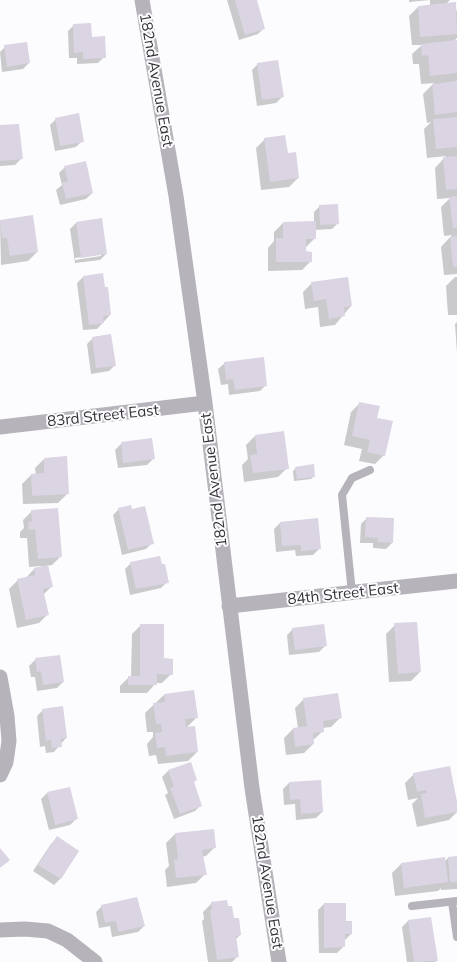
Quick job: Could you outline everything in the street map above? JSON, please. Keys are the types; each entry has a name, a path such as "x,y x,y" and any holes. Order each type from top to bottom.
{"street":[{"name":"182nd Avenue East","path":"142,0 176,196 206,404 252,788 279,962"},
{"name":"83rd Street East","path":"0,427 206,404"},
{"name":"84th Street East","path":"229,606 457,581"},
{"path":"0,677 8,716 9,741 6,762 0,775"},
{"path":"0,930 25,929 48,931 67,940 95,962"}],"lane":[{"path":"352,593 342,495 352,478 370,470"},
{"path":"412,906 455,902 457,937"}],"building":[{"path":"235,0 257,0 265,29 245,35"},
{"path":"456,2 457,34 420,37 418,6"},
{"path":"91,23 92,37 105,36 106,58 83,59 83,52 74,53 73,24"},
{"path":"457,40 457,73 430,76 428,55 422,56 421,44"},
{"path":"27,42 30,63 7,67 4,45"},
{"path":"278,60 284,97 262,100 257,63"},
{"path":"457,81 457,112 435,115 432,84"},
{"path":"79,113 84,142 60,146 55,118"},
{"path":"457,117 457,147 436,149 433,119"},
{"path":"19,124 23,159 0,161 0,125"},
{"path":"285,135 288,153 296,152 299,178 270,182 264,138"},
{"path":"457,156 457,189 446,190 443,157"},
{"path":"86,161 93,193 66,199 62,183 68,181 64,166"},
{"path":"457,196 457,228 453,228 449,197"},
{"path":"338,204 339,224 320,225 319,205"},
{"path":"33,215 38,252 10,256 7,238 2,238 0,220"},
{"path":"102,218 107,254 81,258 76,222"},
{"path":"316,221 316,239 306,239 306,251 312,252 312,262 276,262 276,238 283,238 283,222"},
{"path":"457,236 457,266 453,267 450,237"},
{"path":"103,273 105,287 108,287 111,315 103,316 104,323 89,325 83,276"},
{"path":"348,277 352,306 344,307 345,316 329,319 326,299 314,301 311,282"},
{"path":"111,334 116,366 96,368 92,337"},
{"path":"264,357 267,386 235,390 233,379 226,380 224,362"},
{"path":"359,402 380,406 377,418 393,421 385,456 367,452 370,440 352,436"},
{"path":"284,431 289,469 253,473 250,455 257,454 255,435"},
{"path":"152,438 155,459 123,463 121,442"},
{"path":"67,456 69,494 32,496 31,474 44,473 44,458"},
{"path":"314,464 315,477 297,479 295,467"},
{"path":"131,505 132,509 145,506 154,544 128,550 118,508"},
{"path":"58,508 62,557 38,559 35,529 29,530 28,522 32,521 31,510"},
{"path":"366,517 394,518 393,543 378,542 378,538 365,537"},
{"path":"318,518 321,549 301,551 301,545 282,546 280,522"},
{"path":"160,556 162,564 165,564 169,583 136,589 130,562"},
{"path":"48,565 53,587 43,589 49,615 26,620 17,579 35,575 34,568"},
{"path":"417,622 421,672 398,674 394,623"},
{"path":"140,624 164,624 164,658 173,659 173,675 157,674 157,685 128,685 128,676 140,676"},
{"path":"324,624 327,646 295,650 292,628"},
{"path":"60,655 64,682 43,685 41,671 37,672 35,658"},
{"path":"194,690 198,718 185,719 186,727 195,726 198,752 166,756 165,747 157,748 155,733 162,732 161,724 156,724 153,703 165,702 164,694"},
{"path":"338,693 342,718 323,721 324,732 313,733 314,744 295,747 293,728 307,726 303,698"},
{"path":"63,706 67,738 61,739 62,747 52,748 51,740 46,741 42,709"},
{"path":"191,762 197,780 194,782 202,806 180,814 170,788 174,787 168,770"},
{"path":"450,766 457,802 457,812 425,818 421,794 427,793 426,790 417,792 413,773"},
{"path":"321,780 323,812 301,814 300,799 290,800 289,782"},
{"path":"70,787 78,819 55,825 47,792"},
{"path":"214,829 216,848 202,850 207,875 176,878 174,860 178,859 175,833"},
{"path":"57,836 79,851 61,879 38,865"},
{"path":"0,848 10,860 0,868"},
{"path":"457,856 457,882 450,882 448,857"},
{"path":"445,857 448,882 404,888 401,863"},
{"path":"137,897 145,926 118,932 116,921 105,923 101,905"},
{"path":"227,900 228,906 232,906 234,918 239,918 241,935 236,936 239,957 217,960 210,910 212,910 211,902"},
{"path":"324,903 346,903 346,921 352,921 352,934 345,934 345,947 324,948"},
{"path":"431,917 438,961 414,962 408,920"}]}
